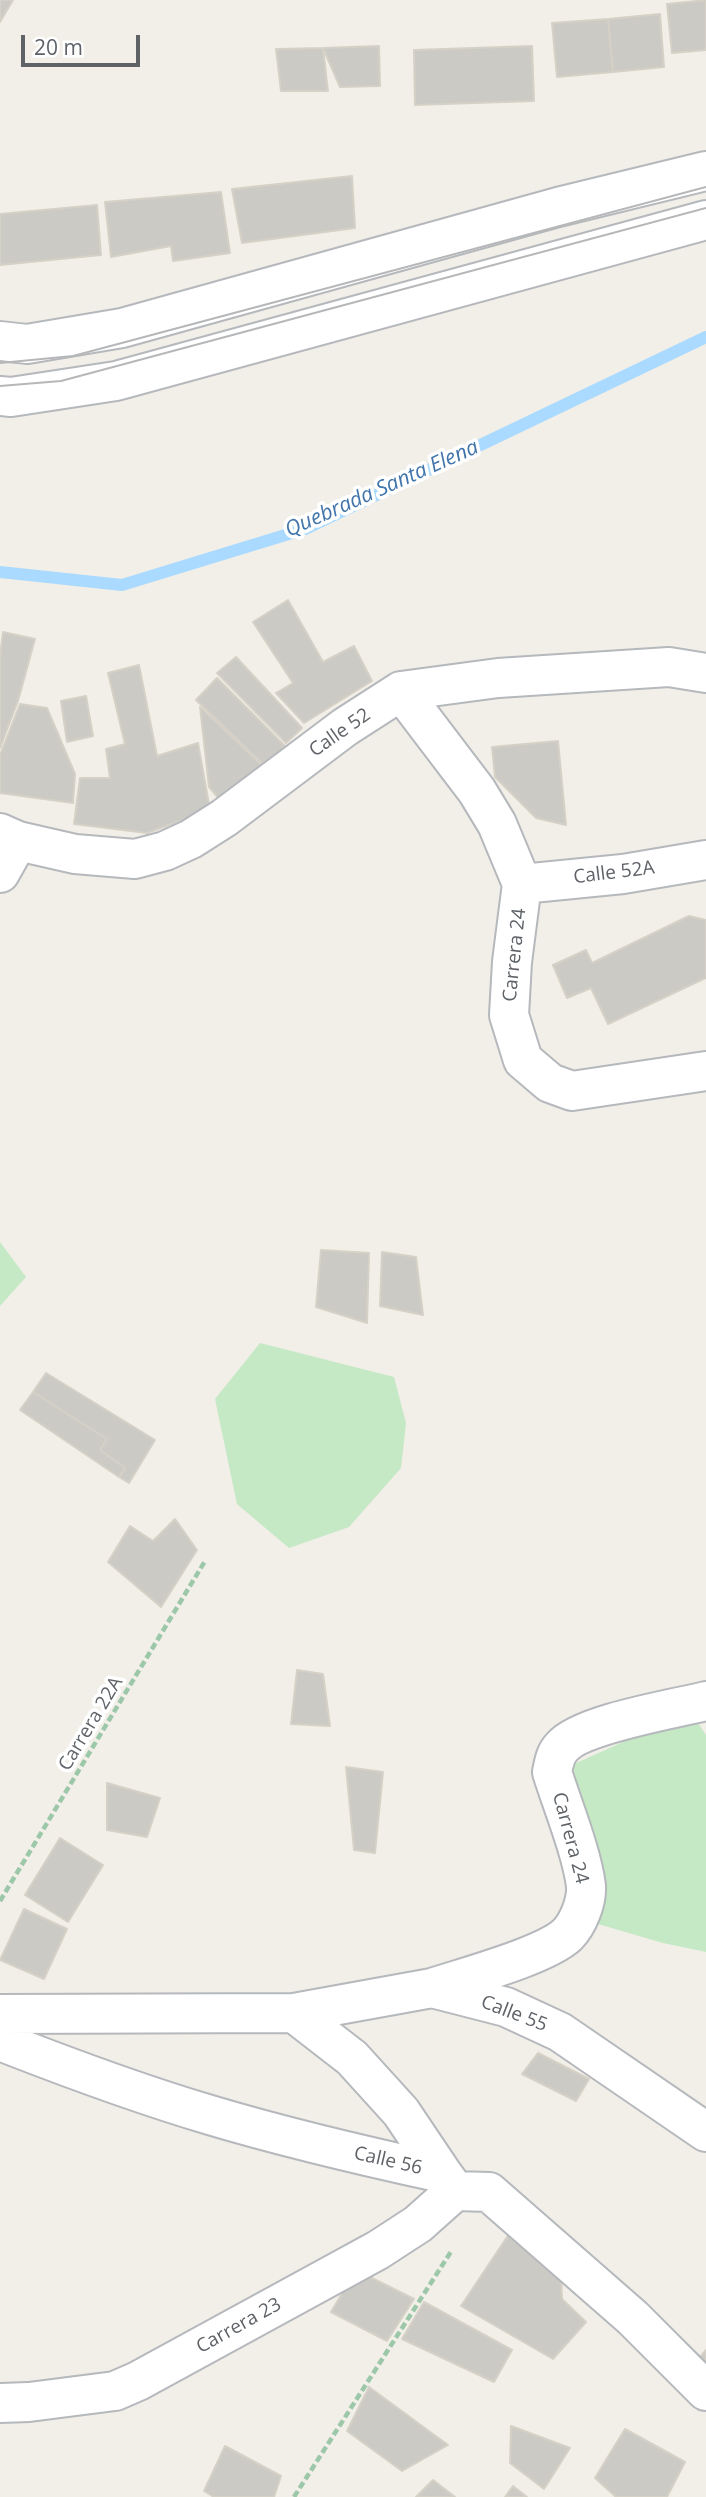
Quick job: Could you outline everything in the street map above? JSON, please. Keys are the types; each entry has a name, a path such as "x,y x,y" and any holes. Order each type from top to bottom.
{"street":[{"path":"0,341 27,344 122,327 558,207 706,170"},
{"path":"0,396 11,397 116,381 706,220"},
{"name":"Calle 52","path":"6,849 135,859 166,851 224,818 345,727 401,691 498,678 669,667 706,673"},
{"name":"Carrera 24","path":"401,691 477,791 497,824 522,884 512,962 509,1015 523,1060 550,1083 572,1091 706,1071"},
{"name":"Calle 52A","path":"522,884 623,874 706,860"},
{"name":"Carrera 24","path":"432,1988 549,1948 568,1934 583,1909 586,1888 582,1866 552,1772 555,1756 563,1745 588,1730 706,1701"},
{"name":"Calle 55","path":"0,2014 294,2013 432,1988 506,2007 560,2032 706,2132"},
{"path":"294,2013 352,2058 462,2185"},
{"name":"Calle 56","path":"0,2041 81,2072 209,2115 462,2185 632,2318 706,2391"},
{"name":"Carrera 23","path":"0,2403 29,2402 115,2390 138,2381 378,2250 418,2224 462,2185"}],"path":[{"name":"Carrera 22A","path":"0,1901 205,1561"},
{"path":"294,2497 462,2185"}],"green space":[{"path":"0,1242 26,1277 0,1306"},
{"path":"260,1343 394,1377 406,1423 401,1468 349,1527 289,1548 237,1504 215,1399"},
{"path":"694,1717 706,1735 706,1952 598,1924 598,1870 572,1765 645,1732"}],"building":[{"path":"0,0 13,0 0,22"},
{"path":"706,0 706,50 672,53 667,4"},
{"path":"660,14 664,67 613,72 608,19"},
{"path":"608,19 613,72 557,77 552,23"},
{"path":"379,46 380,86 340,87 323,48"},
{"path":"532,46 534,101 415,105 414,50"},
{"path":"323,48 328,91 281,91 276,49"},
{"path":"352,176 355,228 242,243 232,189"},
{"path":"221,192 230,253 173,261 171,246 111,257 105,202"},
{"path":"97,205 101,255 0,265 0,214"},
{"path":"288,600 323,662 354,646 372,681 304,723 276,693 293,683 253,622"},
{"path":"3,632 35,639 18,701 0,748 0,656"},
{"path":"236,657 302,728 286,743 217,673"},
{"path":"139,665 157,756 198,743 210,810 147,833 74,824 80,778 110,778 106,749 125,744 108,673"},
{"path":"217,678 285,746 265,766 196,700"},
{"path":"86,696 93,736 67,742 61,701"},
{"path":"20,704 47,708 75,774 73,803 0,793 0,755"},
{"path":"200,707 263,766 225,806 209,787"},
{"path":"558,741 566,825 536,818 495,777 492,747"},
{"path":"689,916 706,920 706,978 608,1024 591,988 567,998 553,965 586,950 592,963"},
{"path":"321,1250 369,1253 367,1323 316,1307"},
{"path":"382,1252 416,1257 423,1315 380,1306"},
{"path":"46,1373 155,1440 129,1483 119,1477 125,1468 100,1450 107,1439 33,1392"},
{"path":"33,1392 107,1439 100,1450 125,1468 119,1477 20,1410"},
{"path":"175,1519 197,1550 161,1607 108,1562 130,1526 153,1541"},
{"path":"297,1670 323,1674 330,1726 291,1724"},
{"path":"346,1767 383,1772 375,1853 354,1850"},
{"path":"107,1783 160,1798 147,1837 107,1830"},
{"path":"60,1838 103,1865 68,1922 25,1895"},
{"path":"24,1909 67,1929 44,1979 0,1960"},
{"path":"538,2053 589,2079 576,2101 522,2074"},
{"path":"509,2234 561,2269 562,2299 586,2322 553,2359 461,2306"},
{"path":"356,2270 414,2299 387,2341 331,2312"},
{"path":"424,2302 512,2350 494,2382 402,2339"},
{"path":"706,2350 706,2372 695,2363"},
{"path":"369,2387 448,2445 402,2471 347,2431"},
{"path":"511,2426 570,2448 544,2489 510,2463"},
{"path":"625,2429 685,2462 667,2497 616,2497 595,2478"},
{"path":"225,2446 281,2476 274,2497 214,2497 204,2491"},
{"path":"433,2480 455,2497 416,2497"},
{"path":"513,2486 527,2497 505,2497"}],"waterway":[{"name":"Quebrada Santa Elena","path":"0,572 122,585 305,529 706,337"}],"tram line":[{"path":"0,363 73,356 706,187"},
{"path":"0,386 61,381 706,208"}]}
